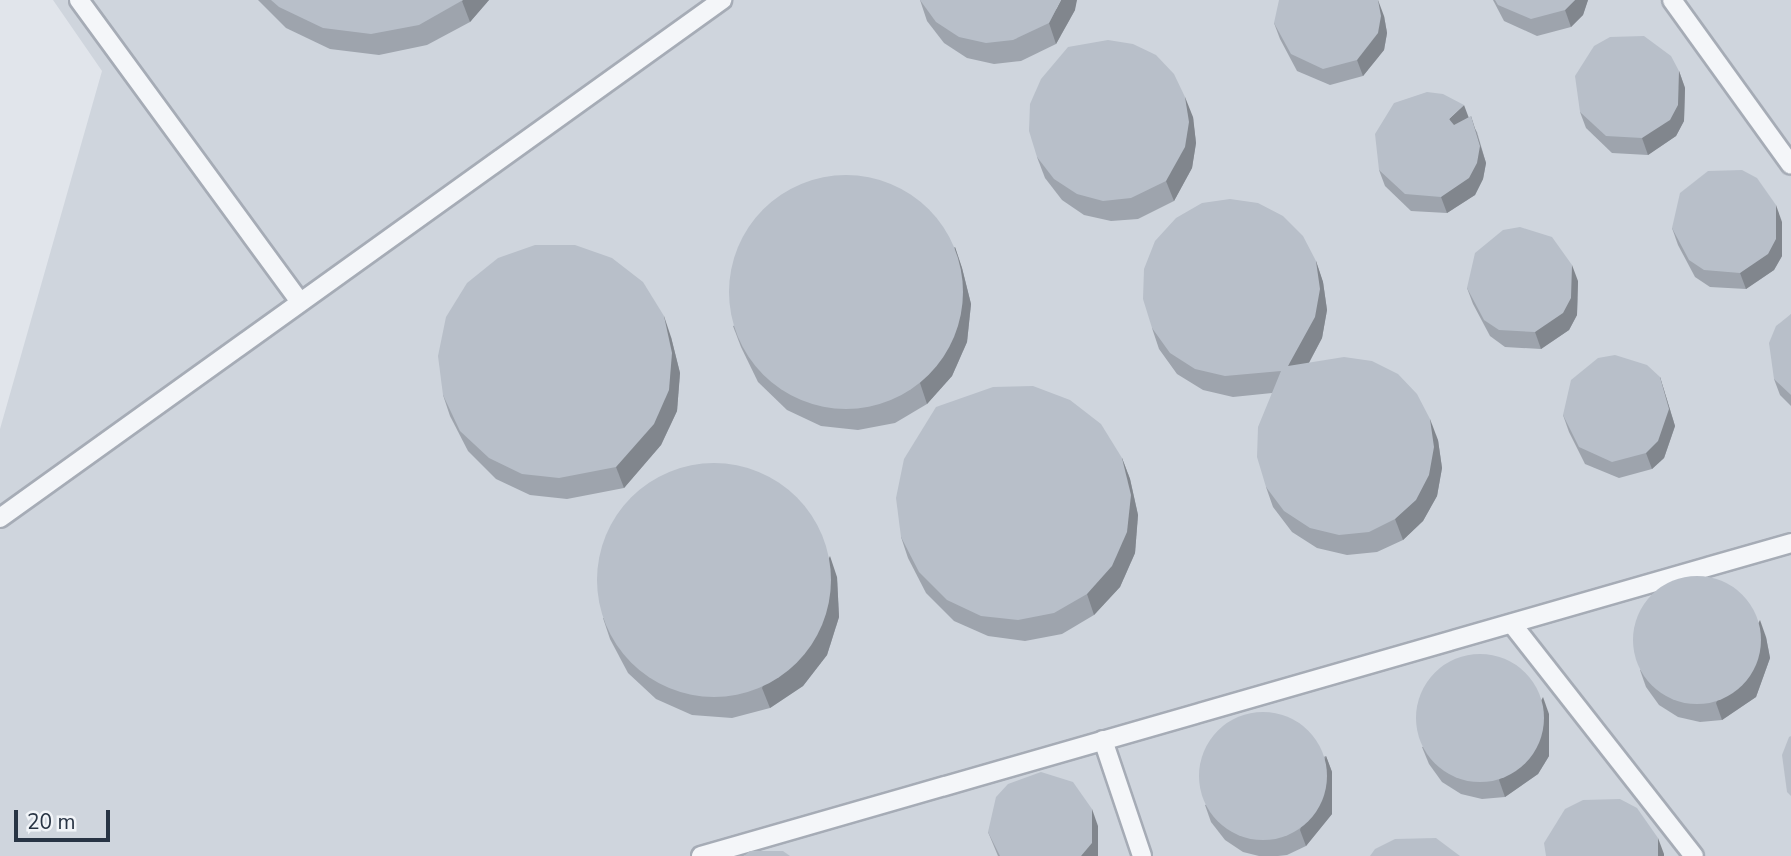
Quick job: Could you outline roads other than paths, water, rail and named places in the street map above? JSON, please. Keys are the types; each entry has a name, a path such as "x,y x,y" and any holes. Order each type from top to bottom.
{"lane":[{"path":"79,0 300,302"},
{"path":"0,518 722,0"},
{"path":"1672,0 1791,165"},
{"path":"701,856 1791,543"},
{"path":"1512,624 1694,856"},
{"path":"1104,740 1142,856"}]}
